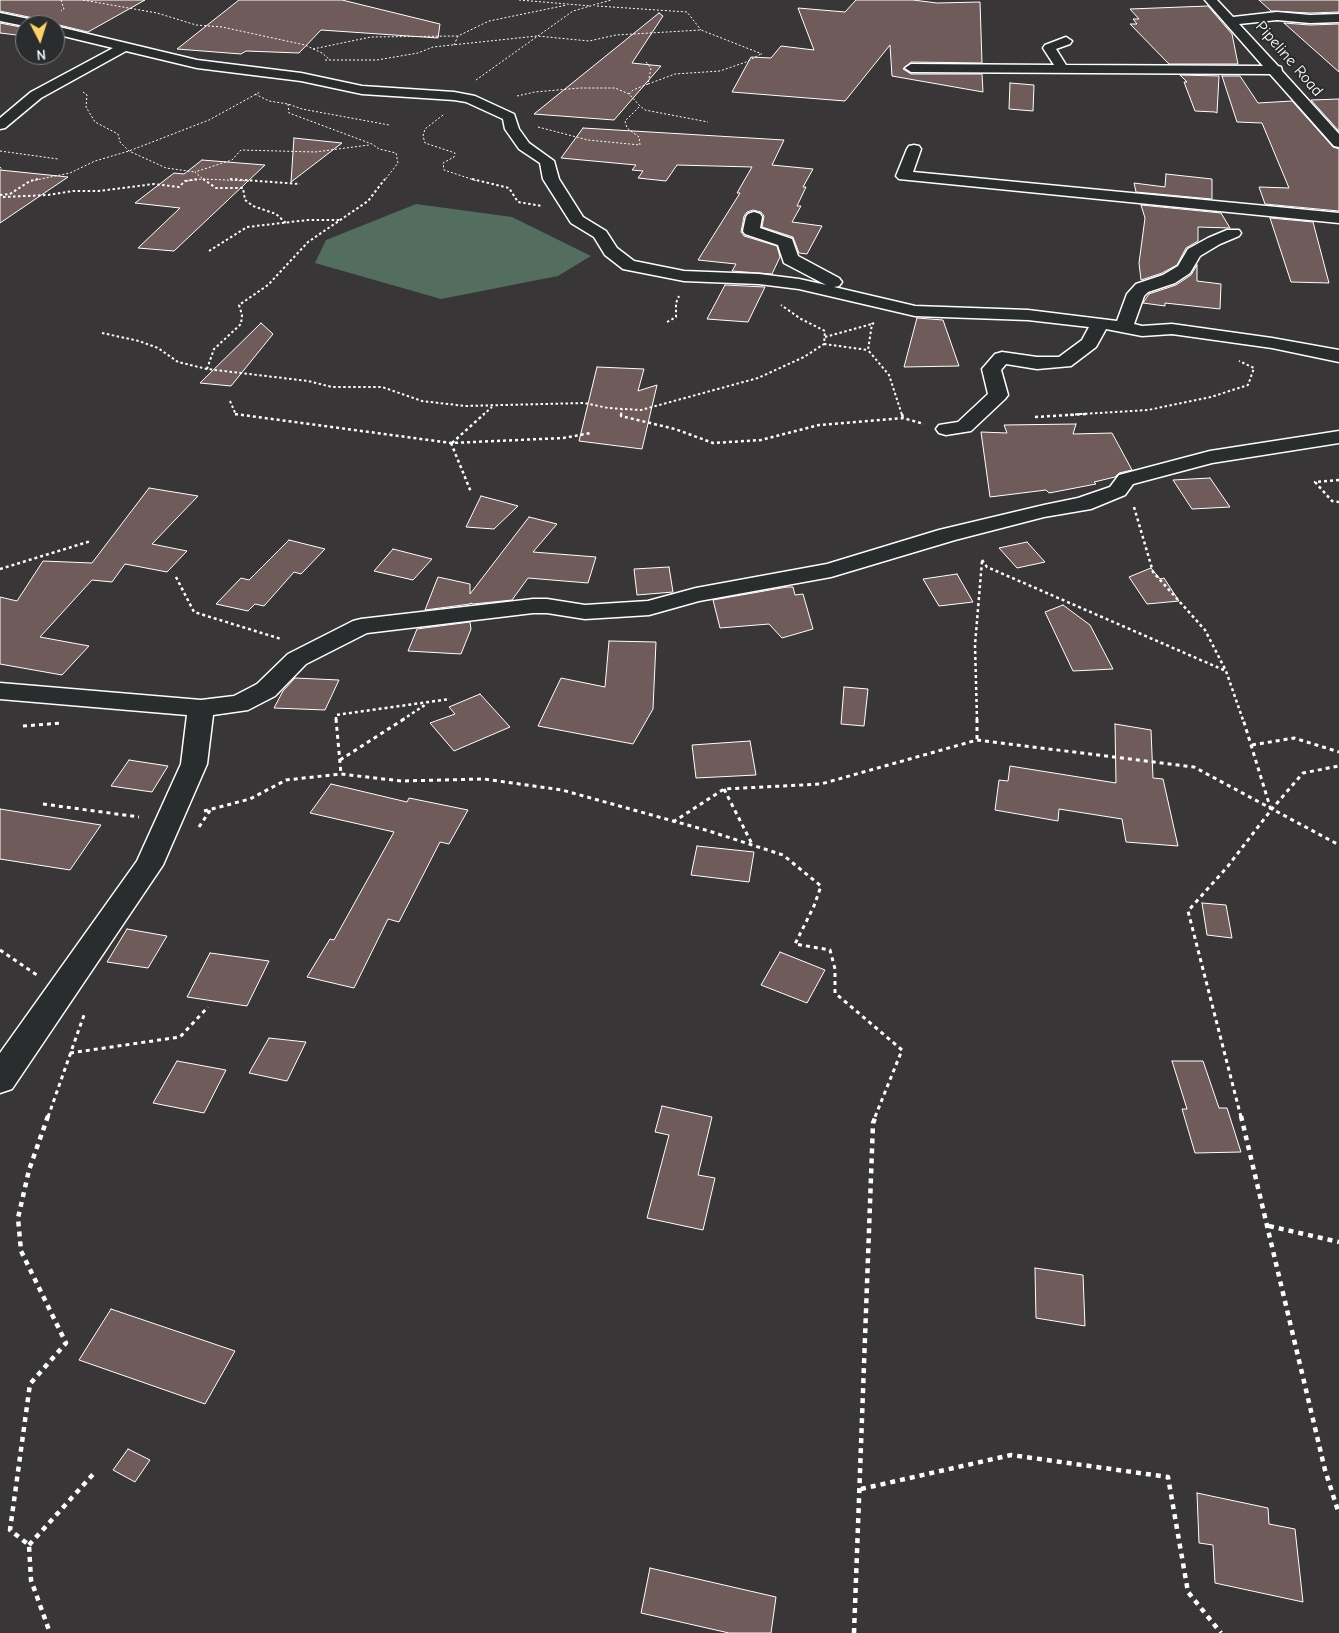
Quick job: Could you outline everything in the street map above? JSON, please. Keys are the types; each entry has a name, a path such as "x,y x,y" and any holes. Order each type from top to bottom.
{"street":[{"name":"Pipeline Road","path":"1211,0 1276,70 1339,143"},
{"path":"1231,21 1277,16 1310,19 1339,18"},
{"path":"0,17 15,20"},
{"path":"65,32 197,64 288,76 362,90 454,96 477,102 509,117 512,129 524,146 547,161 551,179 577,220 600,234 611,251 629,265 684,276 759,279 792,283 914,311 1028,315 1100,323 1142,331 1172,329 1231,336 1339,356"},
{"path":"1062,68 1049,48 1066,41"},
{"path":"0,125 36,95 124,47"},
{"path":"910,68 1276,70"},
{"path":"914,149 904,176 1339,218"},
{"path":"754,217 751,231 786,242 790,259 863,298"},
{"path":"1121,327 1127,320 1136,294 1142,288 1169,279 1184,269 1194,253 1214,241 1233,233"},
{"path":"946,429 964,427 998,395 991,369 1002,358 1037,363 1064,362 1090,343 1100,323"},
{"path":"0,691 201,708 239,704 266,690 297,658 361,626 441,615 533,606 547,606 585,612 650,608 696,595 832,570 947,535 1044,511 1083,504 1118,491 1126,479 1210,457 1339,437"},
{"path":"0,1079 148,865 194,764 201,708"}],"path":[{"path":"83,0 157,13 196,24 230,29 305,45 330,60"},
{"path":"519,0 687,12 701,30"},
{"path":"518,202 509,188 461,177 444,170 443,163 454,157 455,153 425,143 423,136 425,129 443,115 454,96 573,11 611,0"},
{"path":"313,49 371,37 458,36 501,18 572,5"},
{"path":"321,60 377,60 418,54 433,46 538,36 589,41 616,35 701,30 762,54 720,71 675,74 633,90 629,94"},
{"path":"454,45 458,36"},
{"path":"646,62 651,68 648,84"},
{"path":"0,196 10,194 30,181 70,173 95,161 129,151 209,120 288,76"},
{"path":"64,80 76,84 87,94 86,107 95,122 118,134 120,142 129,151 166,168 195,172 232,160 241,150 315,152 372,144"},
{"path":"477,102 508,99 535,92 580,88 615,88 629,94 640,106 653,112 708,122"},
{"path":"269,100 302,109 389,125"},
{"path":"207,369 214,349 241,324 242,315 239,305 268,285 308,242 368,201 398,163 396,153 379,149 372,144 289,113 288,104"},
{"path":"509,117 533,126 588,140 640,146 639,138 627,128 625,121 640,106"},
{"path":"0,156 1,151 58,159"},
{"path":"0,167 3,170"},
{"path":"195,172 216,188 243,188 245,200 253,206 276,214 286,223"},
{"path":"0,196 18,197 72,191 99,192 154,184 179,187 185,182 202,179 300,184"},
{"path":"209,251 247,227 340,220"},
{"path":"667,322 676,317 676,302 683,287 684,276"},
{"path":"774,300 801,319 826,331 824,344"},
{"path":"825,337 872,324 898,306"},
{"path":"868,350 872,324"},
{"path":"102,333 139,341 158,348 178,362 207,369 308,381 332,387 382,387 422,401 465,406 584,403 641,410 758,378 804,357 824,344 868,350 889,375 903,418"},
{"path":"1035,418 1148,410 1210,397 1248,385 1254,368"},
{"path":"230,401 235,415 452,443 563,438 591,433"},
{"path":"452,443 492,406"},
{"path":"622,409 621,416 675,429 713,443 761,440 819,425 903,418 946,429"},
{"path":"452,443 471,492"},
{"path":"1126,479 1153,572 1205,630 1226,671 1252,745 1271,810"},
{"path":"1339,480 1315,482 1332,501 1339,502"},
{"path":"0,568 91,542"},
{"path":"977,740 975,645 982,560 988,566 1226,671"},
{"path":"176,577 194,612 315,649"},
{"path":"341,774 336,715 428,704 450,699"},
{"path":"340,760 428,704"},
{"path":"1252,745 1294,738 1339,752"},
{"path":"673,822 724,789 821,784 977,740 1194,767 1339,845"},
{"path":"1339,766 1303,773 1271,810 1228,866 1188,911 1269,1226 1325,1470 1339,1514"},
{"path":"43,804 168,821 250,799 286,780 341,774 402,781 494,780 562,790 783,855 821,886 814,906 795,944 830,950 835,969 836,993 902,1050 873,1123 861,1489 854,1633"},
{"path":"724,789 754,846"},
{"path":"0,950 40,977 69,978"},
{"path":"29,1545 10,1530 30,1384 66,1343 21,1250 18,1218 29,1170 87,1006"},
{"path":"70,1053 180,1037 208,1007"},
{"path":"1269,1226 1339,1242"},
{"path":"861,1489 1011,1455 1168,1477 1188,1592 1221,1633"},
{"path":"50,1633 31,1580 29,1545 96,1471"}],"green space":[{"path":"416,204 512,217 591,256 558,276 441,299 315,263 326,240"}],"building":[{"path":"0,0 145,0 88,32 65,26 65,15 19,15 0,11"},
{"path":"239,0 342,0 440,24 438,38 321,30 299,53 246,51 241,54 177,49"},
{"path":"856,0 913,0 937,3 980,2 982,63 911,62 903,69 911,74 982,74 983,92 892,76 890,45 845,101 732,92 751,57 771,58 781,46 814,50 798,8 845,12"},
{"path":"1259,0 1339,0 1339,12 1271,11"},
{"path":"1208,6 1232,34 1238,64 1169,64 1130,24 1137,24 1133,19 1139,19 1130,9"},
{"path":"659,13 663,16 632,63 661,66 614,120 534,114"},
{"path":"0,23 15,26 15,35 0,33"},
{"path":"1284,23 1310,25 1339,24 1339,72"},
{"path":"1180,75 1219,76 1217,113 1195,111 1184,82 1187,82"},
{"path":"1222,76 1240,76 1258,103 1292,101 1333,147 1339,149 1339,211 1265,204 1259,187 1289,188 1262,123 1237,122"},
{"path":"1010,83 1034,85 1033,111 1009,109"},
{"path":"1339,99 1339,131 1311,100"},
{"path":"583,128 784,140 772,165 813,169 803,187 806,187 797,206 801,206 792,222 822,226 807,254 799,253 793,237 762,227 764,216 761,212 753,210 747,212 744,216 741,232 744,236 777,246 780,257 772,274 732,271 736,264 698,260 740,193 737,193 752,167 677,165 666,181 638,178 643,171 632,170 636,165 561,158"},
{"path":"294,138 342,143 291,182"},
{"path":"202,160 265,165 174,251 138,248 180,208 135,203 174,173 184,174"},
{"path":"0,170 68,177 0,223"},
{"path":"1166,174 1212,179 1212,199 1136,192 1134,183 1165,187"},
{"path":"1141,205 1221,213 1230,228 1198,227 1198,241 1186,248 1177,265 1162,273 1141,280 1139,263 1145,218"},
{"path":"1270,218 1313,222 1329,283 1291,282"},
{"path":"1197,265 1197,281 1221,284 1220,309 1165,303 1165,306 1143,303 1149,294 1176,285 1191,275"},
{"path":"725,285 765,287 748,322 707,319"},
{"path":"917,318 943,320 959,366 904,367"},
{"path":"261,323 273,334 231,386 200,383"},
{"path":"597,367 644,369 638,391 657,385 642,449 579,441"},
{"path":"1076,424 1073,434 1112,433 1132,470 1119,473 1115,477 1094,482 1096,484 1049,493 1046,490 990,497 981,432 1007,433 1004,425"},
{"path":"1210,478 1230,507 1192,509 1173,480"},
{"path":"149,488 198,496 152,544 187,551 167,572 125,564 112,582 92,580 40,637 89,646 62,675 0,664 0,597 17,601 43,561 92,563"},
{"path":"481,496 518,506 494,529 466,527"},
{"path":"529,517 557,524 533,552 596,557 588,583 528,578 512,600 470,603 425,610 438,577 470,584 470,594"},
{"path":"289,540 325,549 301,574 294,572 264,606 255,604 248,611 216,604 241,578 249,580"},
{"path":"1027,542 1045,562 1017,568 999,548"},
{"path":"393,549 432,559 413,580 374,571"},
{"path":"669,567 673,592 637,595 634,569"},
{"path":"1151,568 1160,579 1164,578 1179,601 1147,604 1129,577"},
{"path":"957,574 973,602 939,606 923,579"},
{"path":"793,587 795,595 803,594 813,629 782,638 769,624 720,628 713,600"},
{"path":"1063,605 1090,625 1113,669 1073,671 1045,612"},
{"path":"470,622 471,629 461,654 408,651 417,629"},
{"path":"609,641 656,642 653,709 633,744 538,726 561,678 605,687"},
{"path":"295,678 339,680 325,710 274,708 283,691"},
{"path":"844,687 868,689 864,726 841,724"},
{"path":"480,694 510,727 454,751 430,723 455,714 449,707"},
{"path":"1115,724 1151,730 1153,778 1163,779 1178,846 1126,842 1122,819 1059,809 1058,821 995,810 999,780 1008,781 1010,766 1116,783"},
{"path":"750,741 756,775 696,778 692,745"},
{"path":"129,760 168,766 152,792 111,786"},
{"path":"331,784 407,802 409,798 468,810 449,844 440,842 399,922 388,919 354,988 307,977 330,939 334,940 394,832 310,813"},
{"path":"0,809 101,825 70,870 0,859"},
{"path":"697,846 754,852 749,882 691,875"},
{"path":"1202,903 1226,905 1232,938 1207,935"},
{"path":"127,929 167,936 148,968 107,962"},
{"path":"780,952 825,970 807,1003 761,985"},
{"path":"210,953 269,961 247,1006 187,997"},
{"path":"269,1038 306,1042 287,1081 249,1073"},
{"path":"177,1061 226,1070 204,1113 153,1103"},
{"path":"1172,1061 1203,1061 1219,1108 1227,1108 1241,1152 1195,1153 1182,1109 1187,1109"},
{"path":"662,1106 712,1117 698,1175 715,1178 703,1230 647,1218 669,1135 655,1132"},
{"path":"1035,1268 1083,1275 1085,1326 1036,1318"},
{"path":"111,1309 235,1351 205,1404 79,1360"},
{"path":"128,1449 150,1460 135,1482 113,1470"},
{"path":"1197,1493 1268,1508 1269,1524 1295,1529 1303,1602 1215,1583 1213,1545 1199,1543"},
{"path":"650,1568 776,1597 771,1633 729,1633 641,1613"}]}
